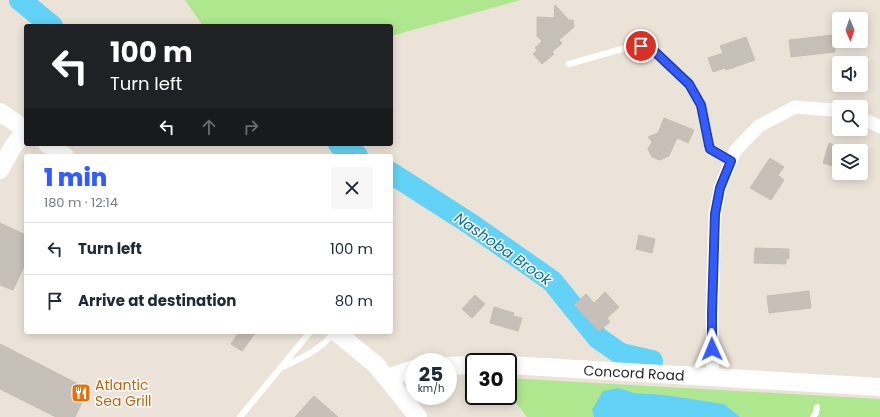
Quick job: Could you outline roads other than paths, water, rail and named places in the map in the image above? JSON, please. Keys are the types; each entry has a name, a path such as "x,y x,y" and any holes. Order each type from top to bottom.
{"street":[{"path":"713,377 712,314 715,214 720,188 735,151 759,126 795,107 832,110"},
{"path":"0,112 24,129"},
{"path":"868,121 880,127"},
{"path":"0,170 12,148 24,133"},
{"path":"50,146 62,154"},
{"path":"337,334 376,365 418,417"},
{"name":"Concord Road","path":"517,366 880,387"},
{"path":"387,378 405,372"}],"lane":[{"path":"569,64 625,48 641,46 654,51 689,84 701,105 710,149 731,161"},
{"path":"240,417 281,368 290,354 308,334"},
{"path":"281,368 309,355 333,334"},
{"path":"813,417 816,413 817,407"}],"water":[{"path":"619,388 634,393 666,395 724,404 740,417 594,417 592,410 603,391"}],"waterway":[{"name":"Nashoba Brook","path":"20,0 50,24"},
{"name":"Nashoba Brook","path":"341,146 353,154"},
{"name":"Nashoba Brook","path":"393,174 472,225 552,281 598,338 621,354 652,361"}],"place":[{"name":"Atlantic Sea Grill","path":"81,393"}]}
